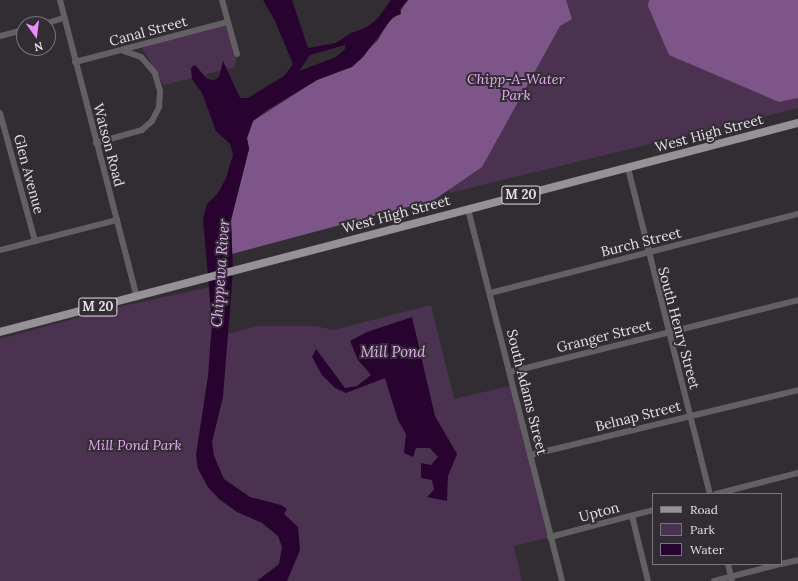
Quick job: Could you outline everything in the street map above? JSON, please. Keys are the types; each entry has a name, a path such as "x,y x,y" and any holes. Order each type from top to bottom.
{"main road":[{"name":"West High Street","path":"0,332 798,123"}],"street":[{"name":"Watson Road","path":"60,0 137,297"},
{"path":"222,0 237,54"},
{"path":"56,20 64,18"},
{"name":"Canal Street","path":"75,62 228,22"},
{"path":"0,36 16,32"},
{"path":"96,143 138,132 152,121 159,107 160,85 152,69 138,55 121,51"},
{"name":"Glen Avenue","path":"0,113 35,241"},
{"name":"South Henry Street","path":"628,168 647,253 710,493"},
{"name":"South Adams Street","path":"468,209 562,581"},
{"name":"Burch Street","path":"490,293 798,214"},
{"path":"0,250 117,220"},
{"name":"Granger Street","path":"510,372 798,300"},
{"name":"Belnap Street","path":"530,455 689,415 798,390"},
{"path":"720,493 798,473"},
{"name":"Upton","path":"550,537 652,510"},
{"path":"632,516 648,581"},
{"path":"782,564 798,560"},
{"path":"728,565 732,579"},
{"path":"714,581 732,579 778,565"}],"green space":[{"name":"Chipp-A-Water Park","path":"401,0 798,0 798,108 450,193"},
{"path":"408,0 566,0 572,19 560,26 482,167 434,200 232,254 231,220 249,149 247,138 253,121 317,80 352,66 378,40 389,21 398,15"},
{"path":"649,0 798,0 798,98 779,102 669,55 648,6"},
{"path":"228,22 237,54 235,67 164,85 141,46"},
{"name":"Mill Pond Park","path":"219,285 216,337 257,326 316,326 333,330 431,305 454,399 513,385 550,537 514,546 522,581 0,581 0,339 109,309"}],"water":[{"name":"Chippewa River","path":"263,0 292,0 308,48 336,43 351,33 367,27 378,18 391,0 408,0 400,9 401,14 393,17 363,57 352,67 317,80 267,110 253,121 247,138 249,149 231,220 233,271 223,397 212,442 214,456 224,479 250,497 281,505 287,509 284,514 298,527 300,550 287,581 257,581 279,564 282,547 278,536 262,523 237,512 219,499 208,487 198,469 196,455 208,376 212,323 203,219 207,204 218,193 226,178 233,155 230,144 216,131 202,93 192,79 191,68 195,65 207,79 214,80 219,77 223,61 240,98 248,98 284,76 293,64 275,21","holes":["345,45 345,49 336,57 299,71 310,55"]},
{"name":"Mill Pond","path":"412,317 435,416 457,454 448,476 447,501 427,497 434,490 432,480 421,478 421,463 431,465 438,457 430,448 416,448 413,457 404,453 406,434 398,420 385,378 346,393 335,388 322,375 312,357 316,349 345,388 357,386 371,375 358,360 350,341 367,332"}]}
